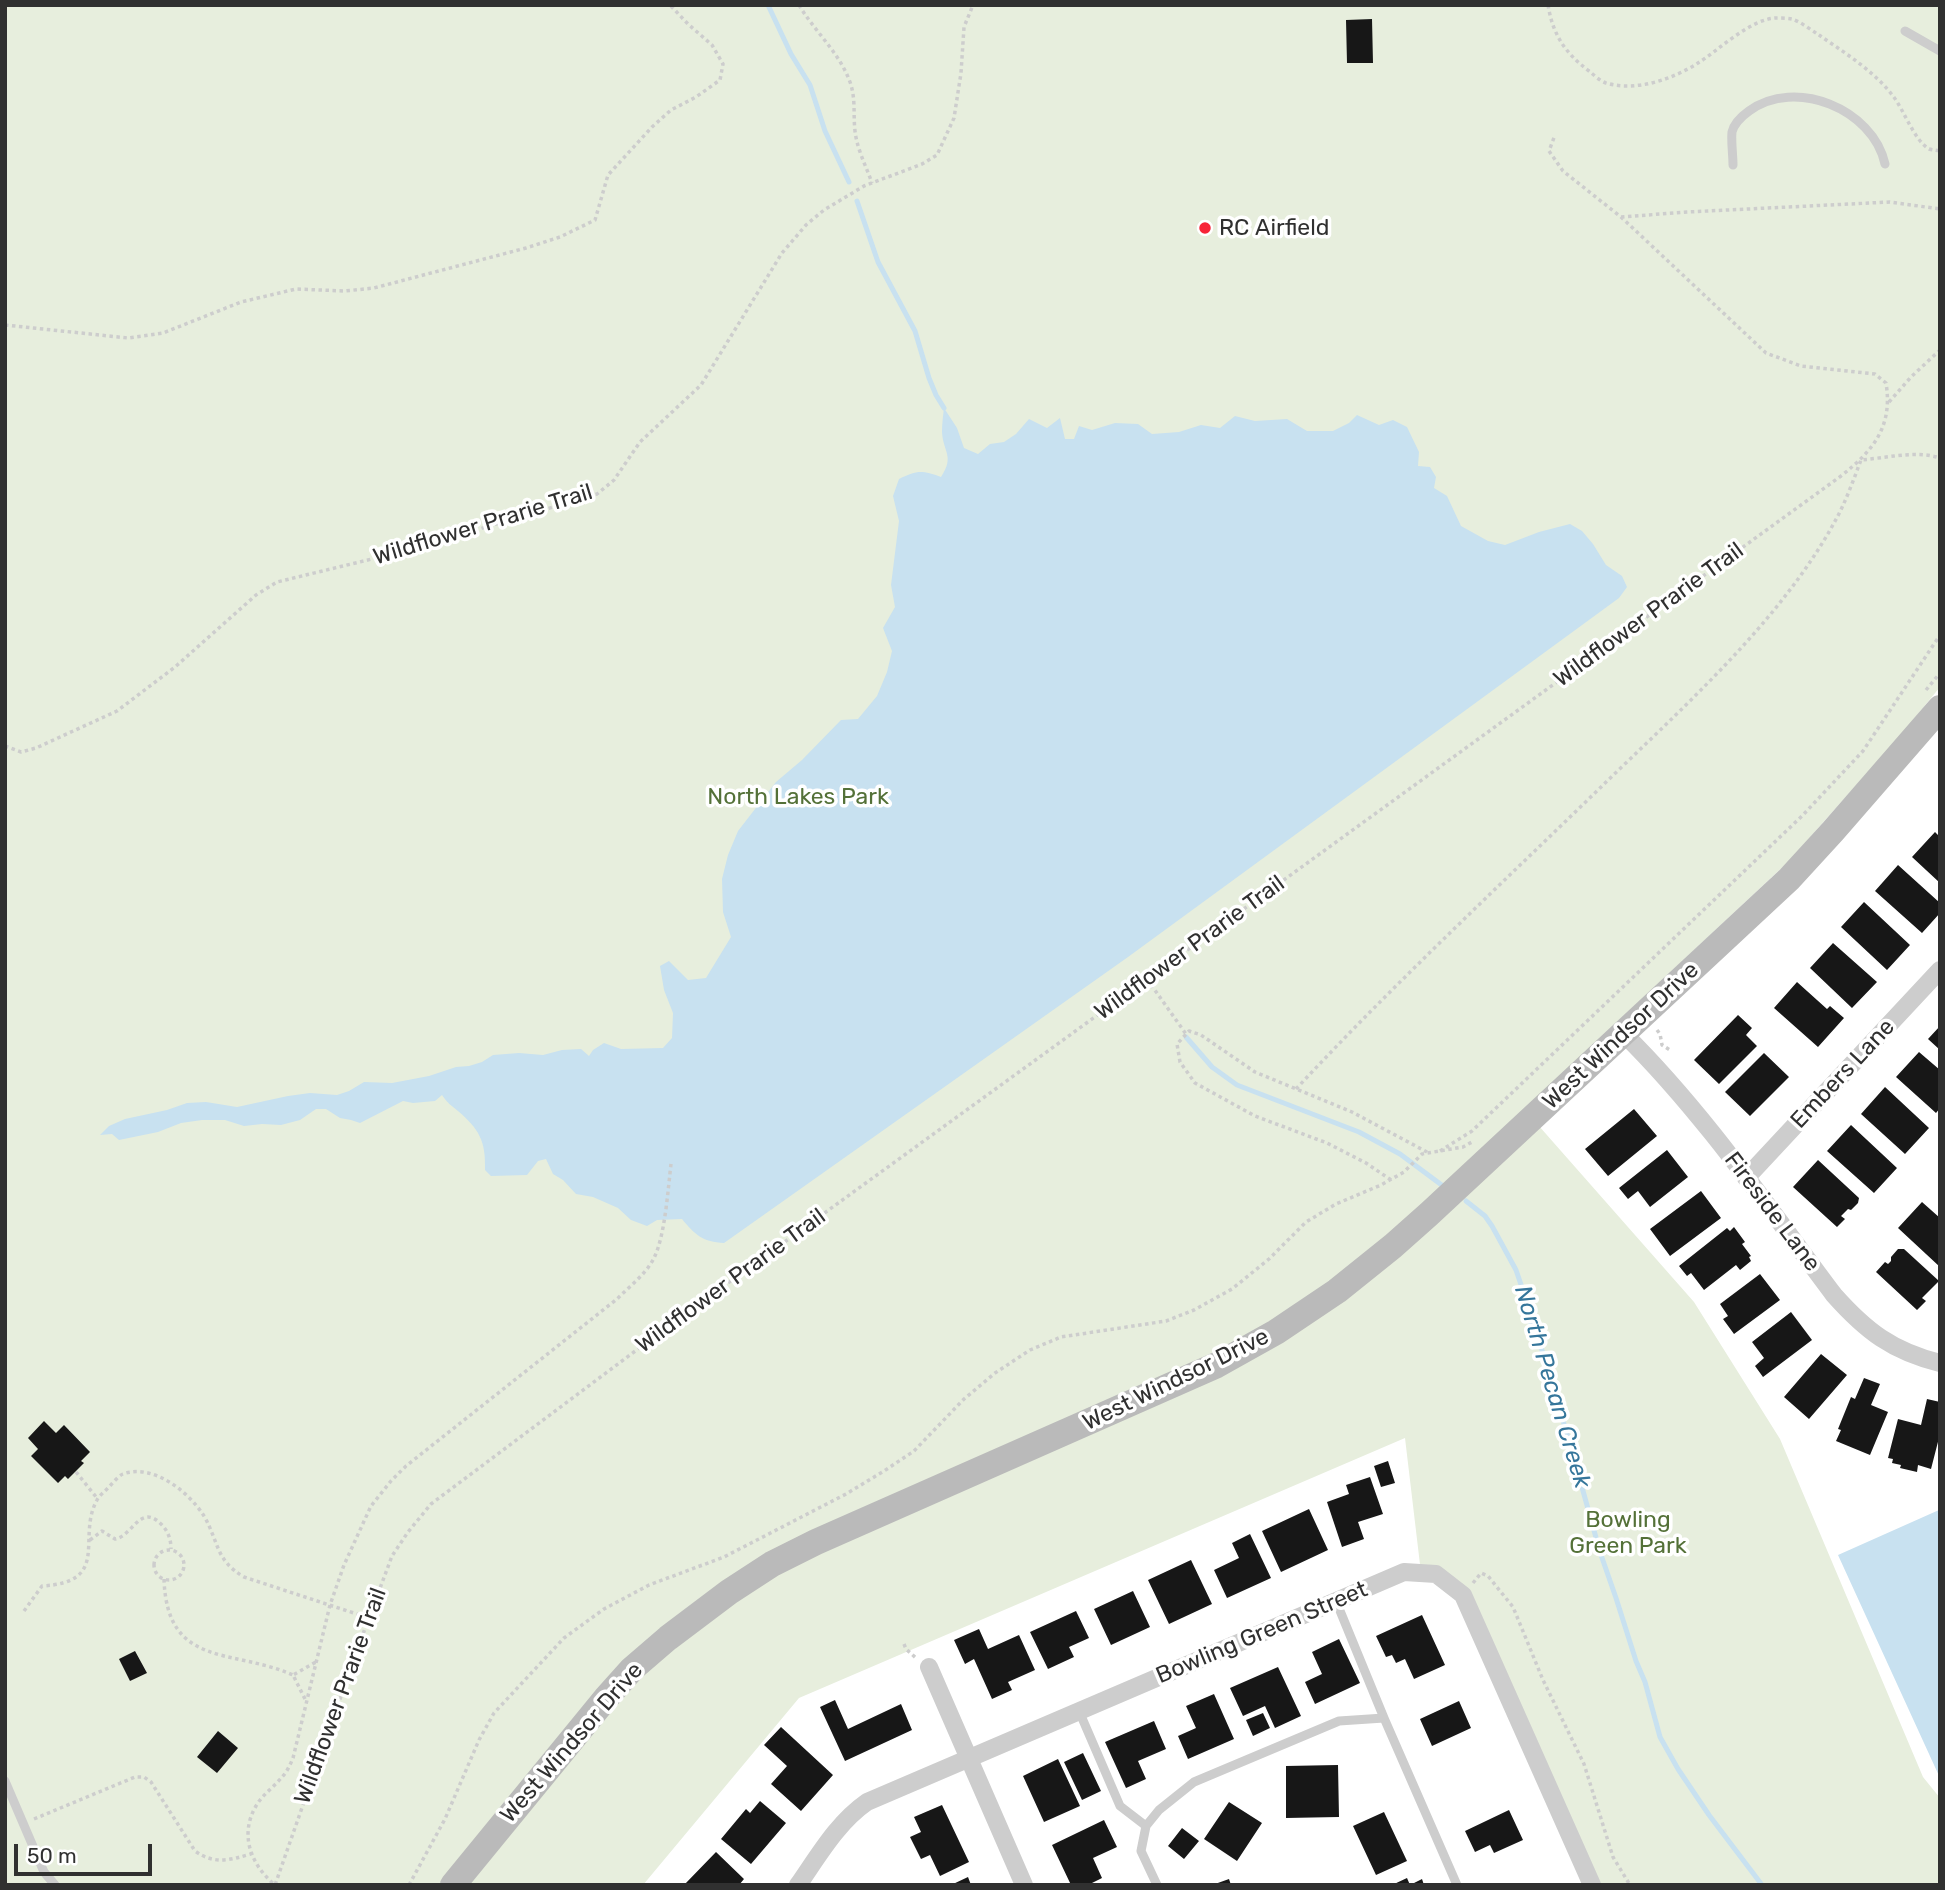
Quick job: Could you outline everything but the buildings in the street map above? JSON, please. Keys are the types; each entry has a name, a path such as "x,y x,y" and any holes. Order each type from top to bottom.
{"street":[{"name":"West Windsor Drive","path":"453,1885 617,1685 632,1669 711,1604 772,1564 816,1542 1186,1380 1246,1350 1338,1291 1393,1247 1788,879 1833,831 1931,701"},
{"name":"Embers Lane","path":"1746,1178 1940,970"},
{"name":"Fireside Lane","path":"1624,1034 1675,1088 1834,1295 1856,1319 1875,1335 1896,1347 1940,1363"},
{"name":"Bowling Green Street","path":"798,1885 841,1824 867,1802 1404,1572 1436,1574 1463,1595 1592,1885"},
{"path":"929,1667 1024,1885"}],"lane":[{"path":"1905,31 1940,51"},
{"path":"1733,165 1732,131 1743,115 1766,102 1796,96 1825,102 1856,120 1878,143 1885,164"},
{"path":"1336,1601 1457,1885"},
{"path":"1079,1711 1120,1807 1146,1826"},
{"path":"1157,1885 1141,1851 1146,1826 1159,1810 1194,1782 1339,1721 1384,1718"},
{"path":"5,1782 44,1872 55,1885"}],"path":[{"path":"5,325 128,338 163,333 240,302 296,289 345,291 374,288 560,237 595,220 608,175 652,127 671,110 720,80 723,64 712,45 670,5"},
{"path":"799,5 841,63 850,83 855,104 855,132 872,183"},
{"name":"Wildflower Prarie Trail","path":"5,746 21,752 36,748 117,711 175,667 256,596 277,582 410,550 597,494 614,480 640,442 701,385 782,253 806,225 824,210 872,183 922,164 937,155 954,118 964,27 973,5"},
{"path":"1548,5 1551,23 1562,45 1581,65 1604,82 1627,86 1650,83 1675,75 1699,63 1720,45 1747,28 1772,18 1792,19 1842,51 1877,79 1894,97 1912,130 1929,148 1940,151"},
{"path":"1555,135 1549,150 1563,171 1621,217 1766,354 1801,366 1875,374 1886,383 1889,402"},
{"path":"1621,217 1891,202 1940,209"},
{"path":"1889,402 1940,350"},
{"name":"Wildflower Prarie Trail","path":"275,1885 392,1556 431,1504 670,1325 1861,460 1876,442 1885,422 1889,402"},
{"path":"1296,1089 1357,1024 1755,633 1811,562 1836,521 1861,460 1905,456 1940,458"},
{"path":"1438,1152 1472,1131 1817,800 1863,751 1940,635"},
{"path":"1931,701 1940,673"},
{"path":"1147,979 1186,1034"},
{"path":"1391,1180 1366,1163 1327,1143 1255,1116 1195,1083 1180,1062 1177,1044 1189,1031 1201,1035 1255,1073 1352,1112 1427,1152 1463,1147 1475,1141"},
{"path":"409,1885 444,1819 494,1713 564,1638 604,1609 649,1585 724,1557 846,1494 884,1471 914,1451 964,1399 995,1373 1030,1350 1061,1337 1166,1321 1194,1310 1232,1289 1269,1259 1306,1222 1336,1204 1391,1180 1427,1152"},
{"path":"275,1885 258,1867 251,1854 247,1839 249,1823 256,1806 284,1775 293,1758 330,1605 344,1565 372,1506 391,1481 407,1466 641,1276 656,1254 671,1164"},
{"path":"76,1472 97,1499"},
{"path":"24,1611 42,1587 60,1585 75,1578 88,1562 91,1514 97,1499 122,1474 141,1472 168,1480 193,1502 203,1515 224,1561 234,1571 244,1577 369,1618"},
{"path":"90,1540 102,1531 120,1539 140,1519 149,1517 163,1526 171,1542 171,1549"},
{"path":"171,1549 180,1554 184,1569 178,1578 173,1580 164,1579 156,1573 154,1563 158,1554 171,1549"},
{"path":"1463,1595 1481,1573 1488,1576 1513,1608 1584,1764 1614,1857 1630,1885"},
{"path":"164,1579 164,1598 168,1614 184,1638 207,1651 265,1664 293,1675 306,1701"},
{"path":"293,1675 316,1662"},
{"path":"24,1824 135,1777 144,1777 151,1782 195,1851 205,1858 227,1861 251,1854"}],"green space":[{"name":"North Lakes Park","path":"5,5 1940,5 1940,687 1788,862 1524,1109 1694,1302 1780,1439 1923,1777 1940,1798 1940,1885 1592,1885 1463,1595 1421,1573 1405,1438 799,1698 643,1885 5,1885"}],"water":[{"path":"944,408 957,428 964,448 978,454 990,444 1004,442 1016,434 1029,419 1047,428 1060,418 1065,439 1074,439 1079,426 1092,430 1115,423 1138,424 1152,434 1179,432 1201,425 1220,428 1235,416 1255,421 1287,419 1307,431 1333,431 1349,423 1357,415 1379,425 1393,420 1407,427 1419,452 1418,466 1430,467 1436,477 1434,488 1447,496 1461,526 1488,541 1505,545 1570,524 1582,531 1606,565 1622,576 1627,587 1619,598 1128,957 724,1243 700,1237 682,1219 657,1220 647,1226 631,1220 618,1208 593,1197 576,1194 553,1174 546,1159 538,1161 527,1175 491,1176 485,1170 480,1136 442,1095 435,1101 403,1101 360,1123 340,1118 326,1109 316,1109 300,1120 281,1125 244,1126 225,1120 202,1120 119,1140 112,1134 100,1135 109,1126 125,1119 187,1103 206,1102 237,1107 310,1093 337,1095 364,1082 392,1083 429,1076 482,1062 493,1055 543,1055 581,1049 589,1056 604,1043 621,1049 663,1048 672,1038 673,1013 664,990 660,966 669,961 688,980 706,978 731,937 723,912 722,879 738,831 776,782 841,720 858,719 877,696 892,651 883,628 895,607 891,585 899,521 893,496 899,479 910,474 924,472 941,477 948,459 942,432"},
{"path":"1940,1511 1940,1778 1838,1555"}],"waterway":[{"name":"North Pecan Creek","path":"768,5 791,54 810,85 825,131 849,182"},
{"name":"North Pecan Creek","path":"857,201 878,262 915,331 929,378 944,408"},
{"name":"North Pecan Creek","path":"1186,1037 1212,1067 1237,1085 1359,1132 1400,1154 1443,1186"},
{"name":"North Pecan Creek","path":"1466,1201 1485,1216 1516,1270 1600,1552 1645,1682 1660,1737 1709,1815 1762,1885"}],"place":[{"name":"RC Airfield","path":"1205,228"}],"park label":[{"name":"Bowling Green Park","path":"1628,1533"}]}
